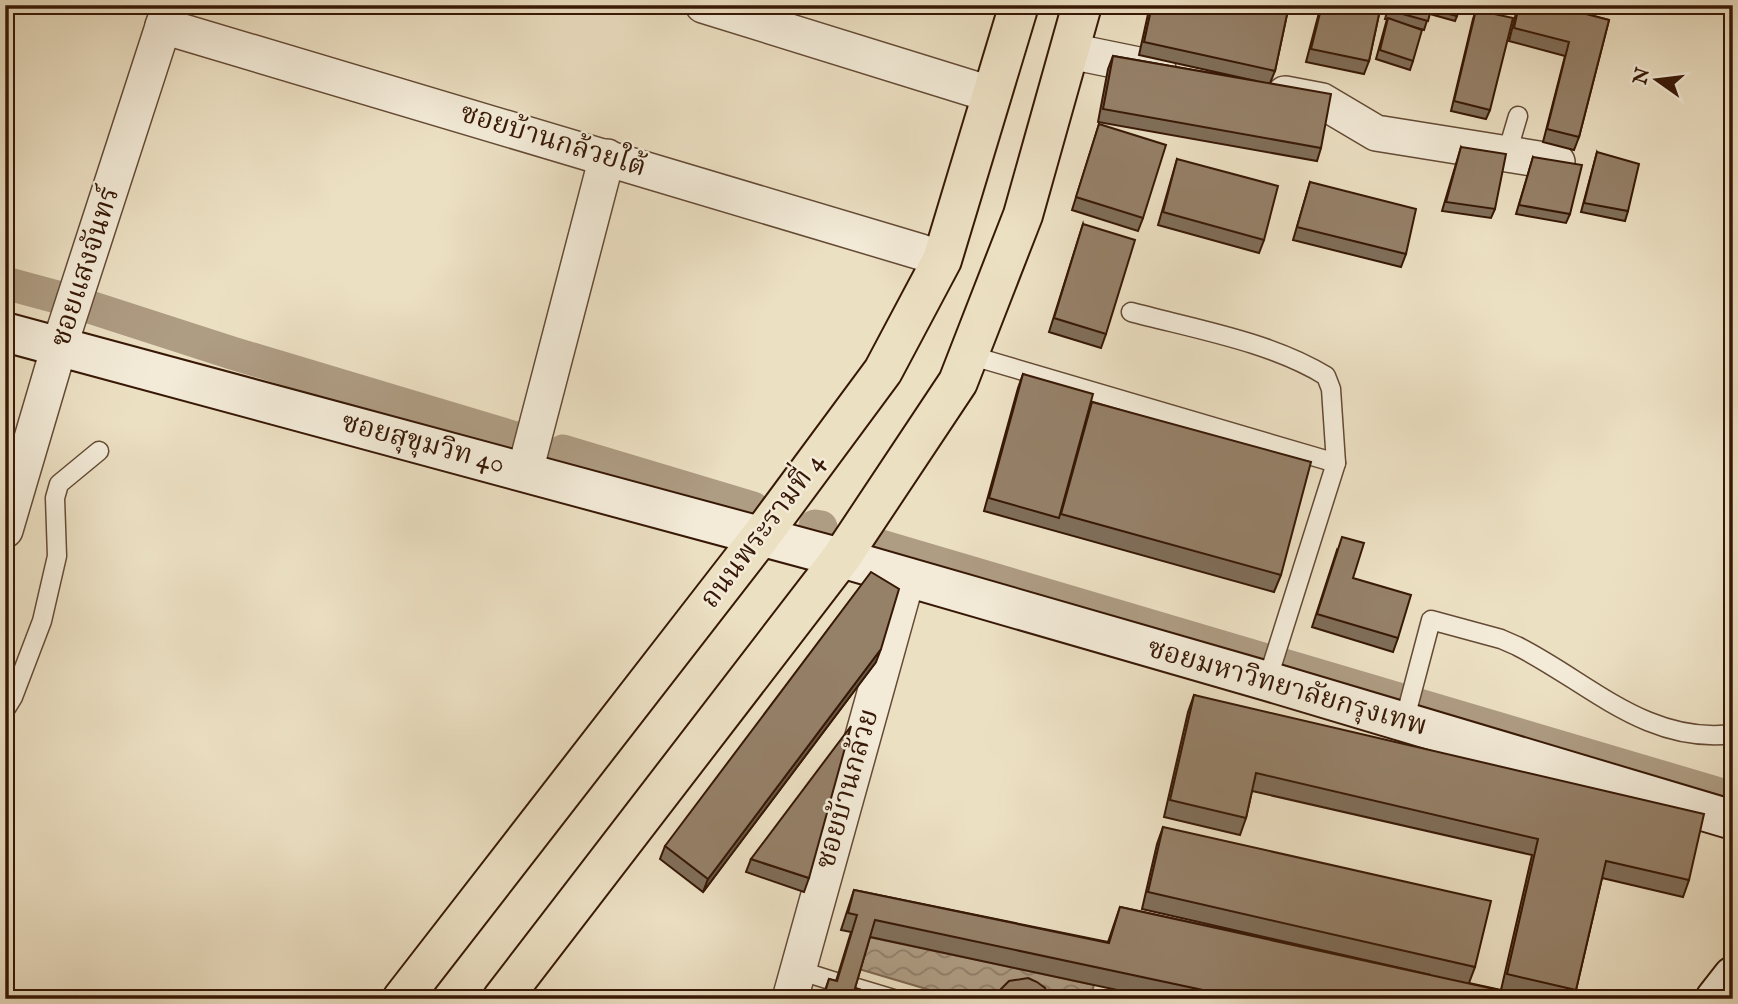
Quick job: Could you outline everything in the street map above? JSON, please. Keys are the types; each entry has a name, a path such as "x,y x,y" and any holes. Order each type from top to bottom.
{"main road":[{"name":"ถนนพระรามที่ 4","path":"402,999 761,536 883,371 942,260 1019,5"},
{"path":"502,999 841,558 958,382 1023,215 1082,5"}],"street":[{"path":"703,5 993,95"},
{"name":"ซอยบ้านกล้วยใต้","path":"167,16 607,157 921,251 942,260"},
{"name":"ซอยแสงจันทร์","path":"5,530 59,348 167,16"},
{"path":"1070,51 1189,75"},
{"path":"1255,88 1322,101 1376,133 1557,162"},
{"path":"525,471 607,157"},
{"name":"ซอยสุขุมวิท 40","path":"5,332 841,558"},
{"name":"ซอยมหาวิทยาลัยกรุงเทพ","path":"841,558 907,579 1272,663 1404,722 1733,820"},
{"name":"ซอยบ้านกล้วย","path":"794,984 907,579"},
{"path":"1715,999 1733,975"}],"lane":[{"path":"1507,153 1518,116"},
{"path":"1132,312 1262,347 1326,376 1331,389 1336,463 1272,663"},
{"path":"969,355 1336,463"},
{"path":"5,710 13,697 37,634 48,595 57,556 55,498 59,484 99,451"},
{"path":"1404,722 1431,620 1517,646 1611,704 1650,723 1698,734 1733,734"},
{"path":"794,984 836,982"},
{"path":"854,987 894,999"}],"water":[{"path":"869,937 1094,985 1090,999 949,999 950,996 859,969"}],"building":[{"path":"1152,5 1289,5 1275,71 1144,42"},
{"path":"1322,5 1381,5 1369,61 1311,49"},
{"path":"1389,5 1432,5 1428,21 1388,10"},
{"path":"1433,5 1459,5 1457,16 1432,10"},
{"path":"1519,5 1552,5 1609,20 1579,137 1547,129 1569,42 1514,28"},
{"path":"1476,10 1513,18 1490,110 1454,101"},
{"path":"1388,18 1422,30 1413,61 1380,50"},
{"path":"1113,56 1331,94 1321,148 1103,109"},
{"path":"1099,124 1166,145 1143,218 1076,197"},
{"path":"1461,147 1506,154 1495,209 1446,202"},
{"path":"1597,152 1639,164 1628,211 1584,203"},
{"path":"1533,157 1582,165 1570,214 1519,205"},
{"path":"1177,159 1278,186 1264,240 1163,212"},
{"path":"1310,182 1416,209 1406,254 1297,227"},
{"path":"1083,224 1135,240 1106,334 1054,318"},
{"path":"1023,374 1093,394 1059,518 989,498"},
{"path":"1092,402 1311,462 1281,575 1061,514"},
{"path":"1342,537 1364,543 1353,578 1411,595 1398,638 1317,614"},
{"path":"871,572 899,589 881,649 708,879 665,846"},
{"path":"1194,695 1704,814 1689,880 1606,861 1576,990 1507,974 1538,839 1256,773 1246,818 1170,800"},
{"path":"851,726 809,878 751,859"},
{"path":"1163,827 1491,901 1475,967 1148,892"},
{"path":"854,890 1109,943 1120,907 1540,999 1245,999 875,920 855,988 890,999 823,999 829,979 837,981 857,915 848,913"},
{"path":"1028,978 1045,988 1051,999 995,999 996,994 1009,981"},
{"path":"694,992 720,999 692,999"}],"waterway":[{"path":"5,283 526,441"},
{"path":"563,451 753,508"},
{"path":"815,526 821,527"},
{"path":"871,543 1733,798"}]}
